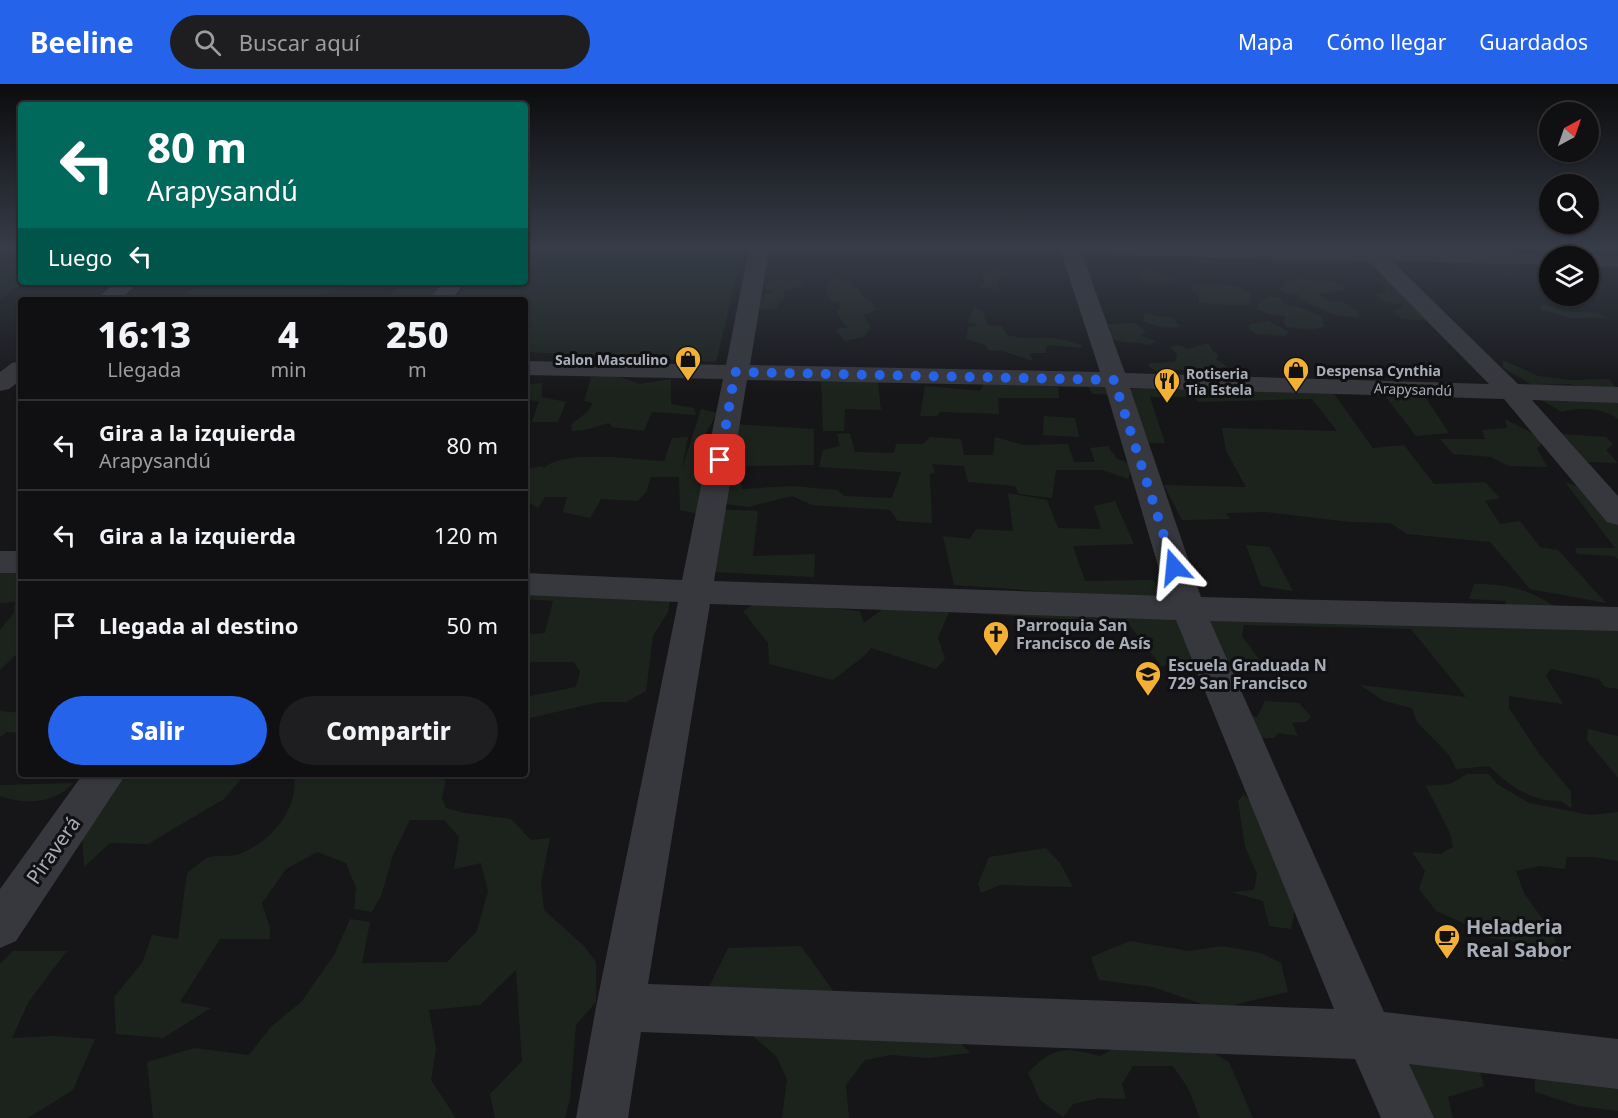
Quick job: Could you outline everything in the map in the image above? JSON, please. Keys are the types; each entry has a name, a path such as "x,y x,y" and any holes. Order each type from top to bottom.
{"street":[{"path":"602,1118 620,1007 750,297"},
{"path":"1086,297 1188,609 1369,1035 1408,1118"},
{"path":"1417,297 1512,392 1618,515"},
{"path":"0,352 18,352"},
{"name":"Arapysandú","path":"528,368 1114,380 1618,395"},
{"path":"0,384 18,370"},
{"path":"0,562 18,562"},
{"path":"528,584 1188,609 1618,619"},
{"name":"Piraverá","path":"0,926 104,777"},
{"path":"620,1007 1369,1035 1618,1064"}],"shaded area":[{"path":"528,297 731,297 716,362 528,352"},
{"path":"785,297 776,309 762,310 754,306 754,299"},
{"path":"828,297 864,297 872,301 877,310 863,315 871,327 864,337 844,341 835,329 849,327 844,324 836,311 841,308 839,302 832,301"},
{"path":"1198,297 1251,297 1250,305 1199,302"},
{"path":"1267,297 1280,298 1284,304 1322,316 1324,327 1307,330 1287,327 1283,321 1286,316 1271,315 1258,309 1260,301"},
{"path":"1300,297 1323,297 1326,300 1345,303 1359,312 1358,318 1335,315 1300,300"},
{"path":"1378,297 1408,297 1429,321 1402,319 1392,310 1402,308 1403,305 1387,303"},
{"path":"974,306 983,311 987,325 1002,326 1007,335 1023,338 1055,338 1083,345 1081,348 1049,345 1046,347 1046,353 1029,353 1033,361 1002,351 988,350 985,345 966,339 968,327 978,325 967,321"},
{"path":"1542,306 1549,306 1563,311 1598,313 1607,318 1570,318 1539,309"},
{"path":"1145,313 1175,319 1179,327 1161,327 1143,321"},
{"path":"1268,321 1289,332 1286,336 1256,334 1248,328 1251,324"},
{"path":"1136,323 1146,332 1140,335 1155,341 1150,345 1125,342 1108,337 1103,333 1111,330 1106,324"},
{"path":"1208,343 1219,355 1216,359 1228,367 1218,368 1212,364 1210,370 1187,372 1180,369 1171,372 1174,378 1160,374 1148,366 1150,363 1175,362 1177,354 1170,347 1179,345 1188,349"},
{"path":"1503,360 1538,376 1571,380 1609,379 1616,388 1592,389 1569,384 1532,385 1503,368"},
{"path":"615,375 639,384 671,379 671,404 694,408 696,415 652,412 644,431 612,427 609,423 572,431 571,425 587,412 593,403 584,401 591,377"},
{"path":"821,382 878,382 881,410 845,409 844,431 823,431"},
{"path":"985,382 1103,383 1112,395 1093,394 1088,387 1058,387 1059,398 998,398 999,414 940,412 937,416 920,416 925,386 980,391"},
{"path":"542,383 542,397 566,402 558,422 532,422 539,401 528,400 528,384"},
{"path":"1188,385 1332,391 1373,448 1404,445 1434,484 1485,482 1500,498 1485,501 1500,524 1520,521 1540,547 1558,550 1606,603 1530,589 1490,542 1407,534 1390,523 1350,522 1266,512 1226,513 1230,519 1182,520 1164,485 1246,487 1226,451 1222,428 1337,431 1312,399 1198,402 1194,397 1150,397 1165,443 1149,443 1129,389"},
{"path":"1424,395 1449,433 1416,436 1385,396"},
{"path":"1538,398 1618,403 1618,419 1606,413 1591,410 1576,409 1562,412"},
{"path":"701,409 717,413 704,437 704,515 680,510 679,477 651,477 646,492 638,501 601,499 590,518 563,512 567,497 545,497 538,508 528,502 528,468 543,466 543,469 566,459 600,457 664,461 672,438 688,437 682,469"},
{"path":"1044,416 1075,418 1079,437 1043,435"},
{"path":"1505,419 1546,440 1537,448 1547,467 1509,466 1491,457 1453,454 1440,439 1485,439 1482,430 1507,428"},
{"path":"734,424 814,429 814,465 739,466 742,489 792,486 837,490 845,496 892,498 901,472 819,467 823,450 840,446 837,434 850,433 855,452 894,453 896,444 923,444 930,437 961,439 964,455 993,455 995,437 1023,445 1068,444 1074,462 1095,462 1090,448 1108,446 1117,459 1133,464 1128,479 1103,470 1056,470 1052,498 1019,494 1015,486 968,482 964,466 932,464 935,473 930,474 932,523 898,521 890,510 812,505 792,496 748,507 719,503"},
{"path":"1563,434 1606,437 1613,444 1606,450 1618,463 1588,462"},
{"path":"1565,482 1602,496 1618,516 1618,559 1614,556 1577,554 1575,548 1615,548"},
{"path":"1008,493 1047,500 1058,528 1101,529 1094,506 1115,501 1134,544 1073,546 1085,581 1153,580 1165,600 954,585 943,536 970,539 976,529 1013,531"},
{"path":"714,509 758,511 753,556 815,554 814,577 714,572"},
{"path":"1246,545 1270,547 1293,591 1261,586"},
{"path":"18,566 18,653 0,670 0,630 14,613 15,602 0,603 0,568"},
{"path":"528,584 672,587 668,612 653,636 646,691 626,702 600,702 528,718 528,696 576,687 580,672 574,662 528,662 528,635 545,633 553,601 528,599"},
{"path":"1474,584 1515,588 1536,596 1571,617 1502,616 1506,601 1469,599"},
{"path":"765,598 805,606 860,611 864,623 895,600 1143,611 1182,622 1191,642 1192,662 1161,666 1128,623 949,612 938,638 945,659 936,669 871,648 833,680 769,664 768,643 743,611"},
{"path":"1206,618 1618,628 1618,689 1605,687 1599,679 1551,669 1546,676 1563,704 1509,696 1509,708 1540,755 1571,791 1571,808 1559,801 1541,799 1519,790 1489,766 1456,769 1449,755 1417,722 1412,708 1384,701 1360,685 1466,697 1411,629 1244,625 1242,636 1264,666 1230,678"},
{"path":"1265,701 1299,703 1311,717 1306,722 1292,723 1298,736 1278,733 1274,738 1262,738 1248,716 1257,717"},
{"path":"0,711 18,713 18,733 7,732 0,737"},
{"path":"1588,729 1618,736 1618,778 1587,740"},
{"path":"1467,774 1489,774 1497,784 1529,803 1590,815 1618,812 1618,861 1594,857 1567,857 1565,869 1540,866 1516,871 1524,893 1553,934 1564,962 1515,942 1485,937 1463,923 1436,911 1419,889 1425,871 1412,852 1441,854 1453,847 1450,833 1426,786 1450,784"},
{"path":"123,777 170,779 243,777 224,799 148,844 110,843 84,867 82,832"},
{"path":"294,777 446,777 442,798 446,808 464,813 511,819 531,840 550,838 541,883 544,910 584,946 596,962 596,1002 576,1025 570,1099 565,1118 495,1118 490,1094 522,1061 516,970 480,1005 429,1010 436,1049 431,1080 456,1118 153,1118 147,1062 194,1048 249,1055 270,1028 302,1001 334,955 350,919 370,922 362,963 447,962 477,931 488,891 481,863 454,869 459,837 444,820 410,820 393,855 381,896 372,912 354,909 356,888 346,863 317,852 286,869 262,903 270,928 270,939 220,939 180,1002 211,1008 163,1038 116,1034 114,997 142,963 152,935 178,939 187,873 210,857 242,853 264,840 288,811"},
{"path":"73,783 58,795 39,801 19,801 0,796 0,785"},
{"path":"1244,794 1257,808 1295,909 1291,929 1269,926 1263,901 1231,892 1254,890 1257,874 1245,846 1238,801"},
{"path":"1046,848 1060,863 1073,887 1000,885 981,893 978,884 989,857"},
{"path":"1130,941 1189,951 1222,946 1261,953 1281,963 1288,992 1216,1009 1153,987 1099,980 1091,957"},
{"path":"801,946 834,992 707,991 728,948"},
{"path":"13,951 67,951 29,1001 12,1038 52,1036 95,1039 73,1090 28,1118 0,1118 0,964"},
{"path":"947,1029 970,1053 928,1058 890,1055 865,1060 846,1085 849,1118 782,1118 787,1079 776,1056 747,1031"},
{"path":"1140,1035 1194,1042 1229,1062 1253,1118 1200,1118 1188,1088 1173,1066 1133,1066 1122,1084 1126,1099 1100,1098 1073,1104 1063,1117 1040,1100 1028,1073 1045,1058 1053,1053 1069,1050 1100,1056"},
{"path":"1397,1053 1477,1060 1484,1086 1448,1097 1453,1118 1424,1118 1416,1078"},
{"path":"1541,1069 1618,1071 1618,1111 1579,1106 1535,1092 1535,1079"}],"place":[{"name":"Salon Masculino","path":"688,382"},
{"name":"Despensa Cynthia","path":"1296,393"},
{"name":"Rotiseria Tia Estela","path":"1167,404"},
{"name":"Parroquia San Francisco de Asís","path":"996,657"},
{"name":"Escuela Graduada N 729 San Francisco","path":"1148,697"},
{"name":"Heladeria Real Sabor","path":"1447,960"}],"route":[{"path":"720,460 735,372 1114,380 1174,567"}]}
